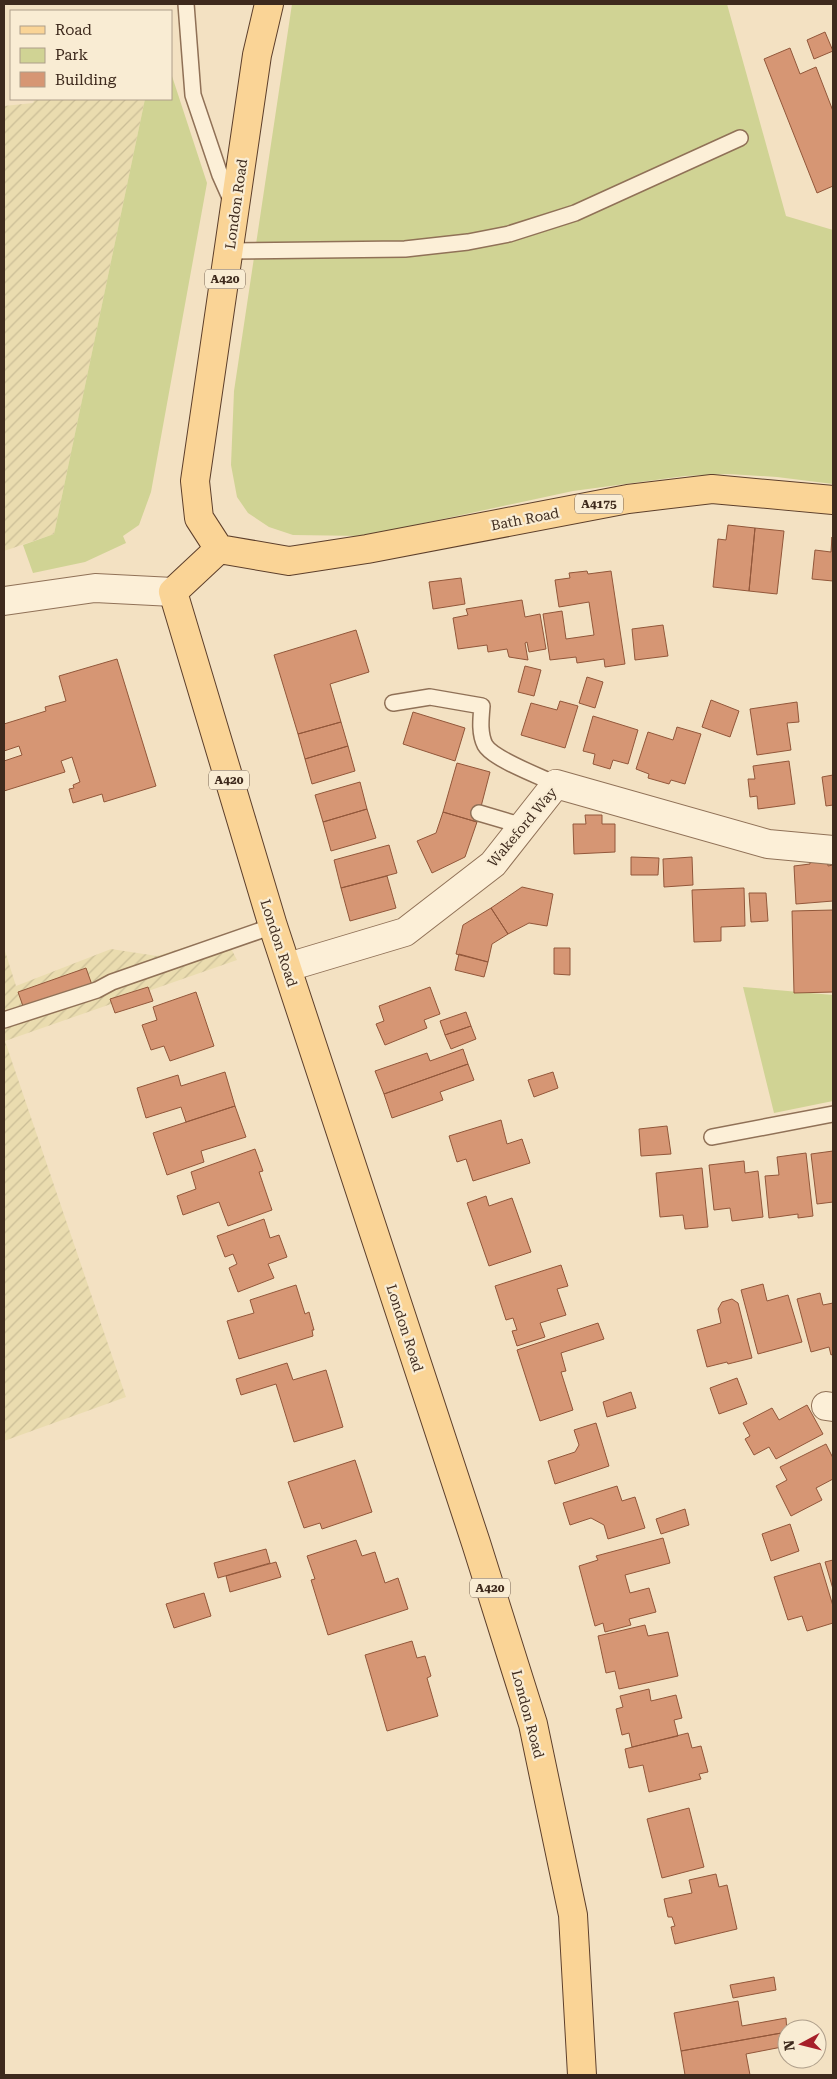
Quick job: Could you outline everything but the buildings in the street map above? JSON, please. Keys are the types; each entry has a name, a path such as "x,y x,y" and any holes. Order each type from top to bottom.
{"main road":[{"name":"London Road","path":"219,549 199,518 195,481 257,55 269,4"},
{"name":"Bath Road","path":"219,549 289,560 368,550 628,499 712,488 833,500"},
{"path":"173,592 219,549"},
{"name":"London Road","path":"173,592 273,926 476,1543 533,1724 573,1915 582,2075"}],"street":[{"path":"4,601 95,588 173,592"},
{"name":"Wakeford Way","path":"288,967 405,932 493,864 556,784 768,844 833,850"}],"lane":[{"path":"186,4 193,95 220,175 235,209"},
{"path":"229,250 404,249 468,242 509,234 575,213 740,138"},
{"path":"393,703 430,697 482,706 481,724 485,745 500,758 556,784"},
{"path":"479,813 523,826"},
{"path":"4,1020 97,990 112,982 273,926"},
{"path":"712,1137 833,1114"}],"shaded area":[{"path":"34,100 145,100 54,534 4,551 4,106 33,103"},
{"path":"224,935 237,960 5,1041 126,1397 4,1441 4,948 16,986 111,949 157,956"}],"green space":[{"path":"292,4 727,4 786,216 833,230 833,484 777,477 728,474 685,476 573,491 364,536 293,535 269,527 248,513 237,497 231,465 234,391"},
{"path":"172,76 207,183 151,492 139,525 123,536 126,543 85,562 33,573 23,545 54,534 145,100 172,100"},
{"path":"743,987 833,995 833,1101 774,1113"}]}
